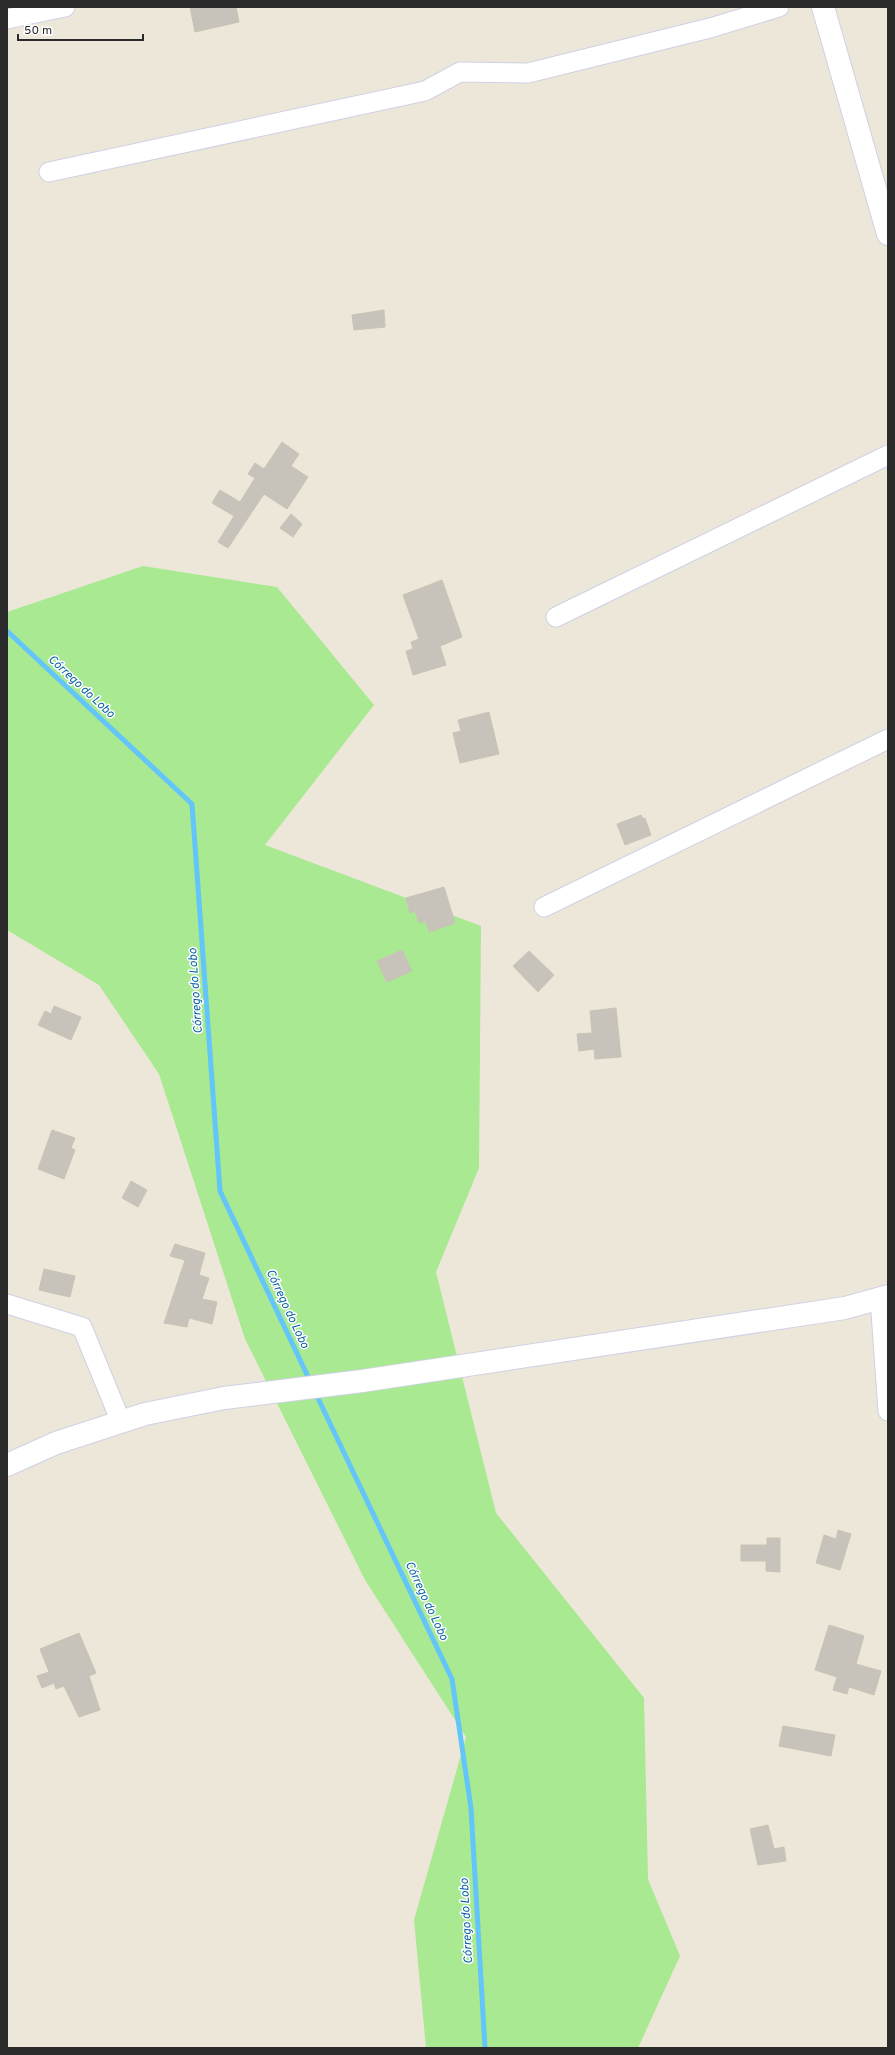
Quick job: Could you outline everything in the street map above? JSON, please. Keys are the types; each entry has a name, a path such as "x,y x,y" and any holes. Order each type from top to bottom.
{"street":[{"path":"7,19 65,7"},
{"path":"49,172 425,91 460,72 528,73 710,28 779,7"},
{"path":"823,7 888,234"},
{"path":"556,617 888,455"},
{"path":"544,907 888,739"},
{"path":"7,1465 56,1443 145,1414 224,1398 385,1377 845,1308 884,1297 888,1411"},
{"path":"7,1304 82,1327 121,1422"}],"green space":[{"path":"143,566 277,587 374,705 265,845 481,926 479,1168 436,1272 496,1513 644,1698 648,1879 680,1956 638,2048 426,2048 414,1920 466,1737 365,1580 245,1339 159,1074 99,985 7,930 7,612"}],"building":[{"path":"190,7 236,7 239,22 195,32"},
{"path":"384,310 385,327 354,330 352,315"},
{"path":"282,442 299,454 291,466 308,477 287,509 264,494 228,548 218,542 234,516 212,503 220,490 240,502 255,478 248,474 255,463 264,469"},
{"path":"291,514 302,524 293,537 280,528"},
{"path":"442,580 462,637 440,646 446,665 413,675 406,651 413,649 411,642 419,639 403,595"},
{"path":"489,712 499,754 460,763 453,733 461,731 458,720"},
{"path":"641,815 643,819 645,818 651,835 625,845 617,824"},
{"path":"444,887 455,923 429,932 426,921 419,923 415,911 410,913 406,898"},
{"path":"402,950 412,971 387,982 377,961"},
{"path":"529,951 554,975 538,992 513,966"},
{"path":"54,1006 81,1017 71,1040 38,1025 45,1011 51,1014"},
{"path":"616,1008 621,1057 595,1059 594,1049 579,1051 577,1034 592,1033 590,1011"},
{"path":"52,1130 75,1138 71,1148 75,1150 64,1179 38,1169"},
{"path":"131,1181 147,1190 138,1207 122,1198"},
{"path":"175,1244 205,1253 199,1275 209,1278 202,1299 217,1302 212,1324 189,1318 187,1327 164,1323 185,1260 170,1256"},
{"path":"44,1269 75,1276 70,1297 39,1290"},
{"path":"838,1530 851,1534 840,1570 816,1563 824,1535 836,1539"},
{"path":"767,1538 780,1538 780,1572 766,1571 766,1561 741,1561 741,1545 767,1545"},
{"path":"829,1625 864,1636 856,1664 881,1671 874,1695 849,1687 847,1694 833,1690 837,1677 815,1670"},
{"path":"79,1633 96,1673 89,1676 100,1710 79,1717 64,1686 56,1689 54,1683 42,1688 37,1676 49,1672 40,1649"},
{"path":"783,1726 835,1735 831,1756 779,1746"},
{"path":"768,1825 774,1849 784,1847 786,1861 758,1865 750,1829"}],"waterway":[{"name":"Córrego do Lobo","path":"7,631 192,804 220,1191 311,1383"},
{"name":"Córrego do Lobo","path":"315,1392 452,1679 471,1808 485,2048"}]}
